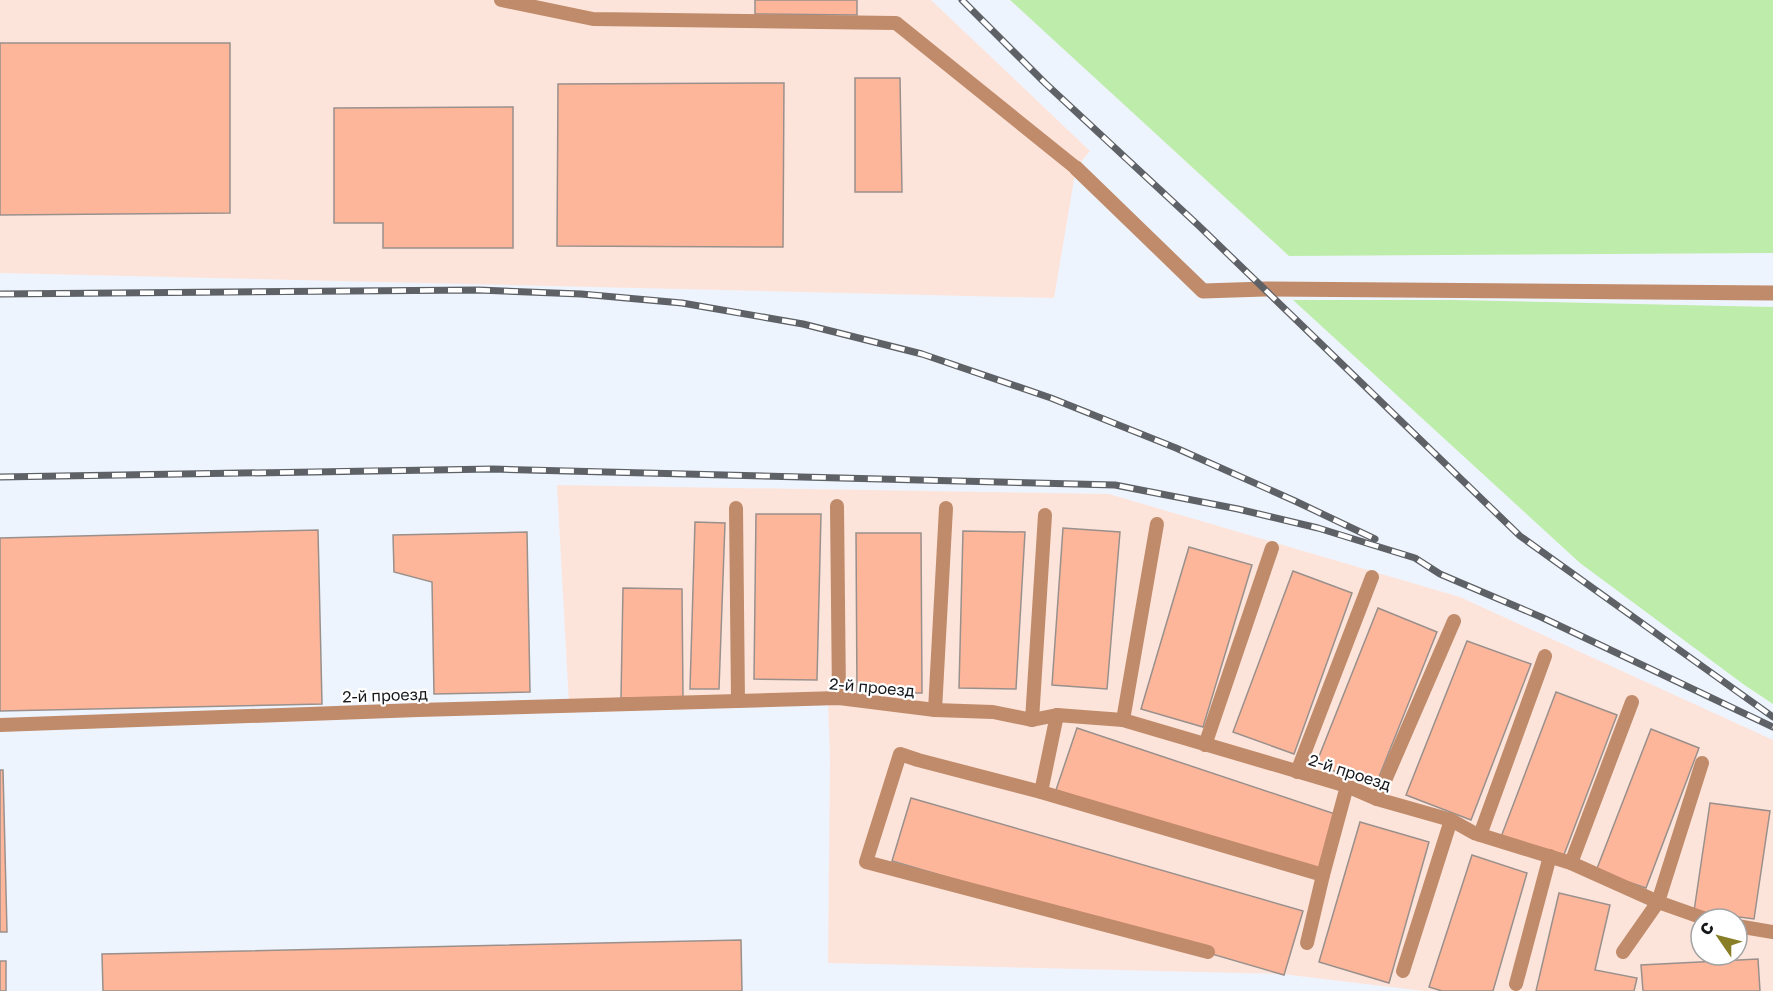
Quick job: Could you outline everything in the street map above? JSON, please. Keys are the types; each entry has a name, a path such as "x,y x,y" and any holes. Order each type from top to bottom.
{"street":[{"path":"1076,168 1203,291 1265,289 1773,293"}],"lane":[{"path":"501,0 592,19 896,22 1076,168"},
{"path":"837,506 839,698"},
{"path":"736,508 738,701"},
{"path":"935,710 946,508"},
{"path":"1032,720 1045,515"},
{"path":"1123,720 1157,524"},
{"path":"1205,745 1272,548"},
{"path":"1297,772 1372,577"},
{"path":"1377,799 1454,621"},
{"path":"1480,835 1545,656"},
{"name":"2-й проезд","path":"0,725 839,698 935,710 993,712 1032,720 1057,715 1123,720 1347,786 1377,799 1451,820 1480,835 1571,863 1658,902 1689,913"},
{"path":"1571,863 1632,702"},
{"path":"1041,792 1057,715"},
{"path":"1208,952 866,862 900,753 1323,875"},
{"path":"1623,952 1658,902 1702,763"},
{"path":"1307,943 1347,786"},
{"path":"1403,971 1451,820"},
{"path":"1516,984 1550,856"},
{"path":"1749,928 1773,932"}],"shaded area":[{"path":"0,0 931,0 1090,151 1076,168 1054,298 0,273"},
{"path":"557,485 1109,494 1460,597 1773,740 1773,991 1424,991 1282,974 828,963 830,759 828,700 569,705"}],"green space":[{"path":"1010,0 1773,0 1773,253 1289,256"},
{"path":"1293,300 1452,300 1773,307 1773,704 1580,563"}],"building":[{"path":"755,0 857,0 857,15 755,14"},
{"path":"0,43 230,43 230,213 0,215"},
{"path":"855,78 900,78 902,192 855,192"},
{"path":"784,83 783,247 557,246 558,84"},
{"path":"513,107 513,248 383,248 383,223 334,223 334,108"},
{"path":"756,514 821,514 817,680 754,679"},
{"path":"695,522 725,523 719,689 690,689"},
{"path":"1063,528 1120,532 1107,689 1052,685"},
{"path":"318,530 322,704 0,711 0,538"},
{"path":"963,531 1025,532 1016,689 959,688"},
{"path":"527,532 530,692 434,694 432,582 394,572 393,535"},
{"path":"856,533 921,533 922,693 857,693"},
{"path":"1189,547 1252,565 1203,727 1141,709"},
{"path":"1293,571 1352,593 1294,754 1233,732"},
{"path":"623,588 682,589 683,698 621,698"},
{"path":"1378,608 1437,632 1375,787 1316,764"},
{"path":"1467,641 1531,664 1471,820 1406,795"},
{"path":"1556,692 1617,715 1562,860 1501,837"},
{"path":"1077,728 1341,816 1321,874 1056,790"},
{"path":"1651,729 1699,748 1646,888 1596,871"},
{"path":"0,770 3,770 7,932 0,932"},
{"path":"911,798 1303,911 1284,975 892,861"},
{"path":"1710,803 1770,811 1754,919 1749,918 1749,907 1695,907"},
{"path":"1360,822 1429,842 1389,983 1319,962"},
{"path":"1472,855 1527,873 1493,991 1442,991 1429,987"},
{"path":"1559,893 1610,905 1595,970 1637,978 1634,991 1536,991"},
{"path":"741,940 742,991 103,991 102,954"},
{"path":"1749,959 1758,959 1760,991 1643,991 1641,965 1689,963 1689,967 1749,967"},
{"path":"0,961 6,961 6,991 0,991"}],"railway":[{"path":"962,0 1045,83 1198,225 1520,536 1773,717"},
{"path":"0,294 478,290 581,294 682,303 803,324 922,354 1051,398 1176,448 1375,539"},
{"path":"0,477 493,469 1115,485 1238,509 1318,528 1415,558 1440,574 1541,617 1773,727"}]}
